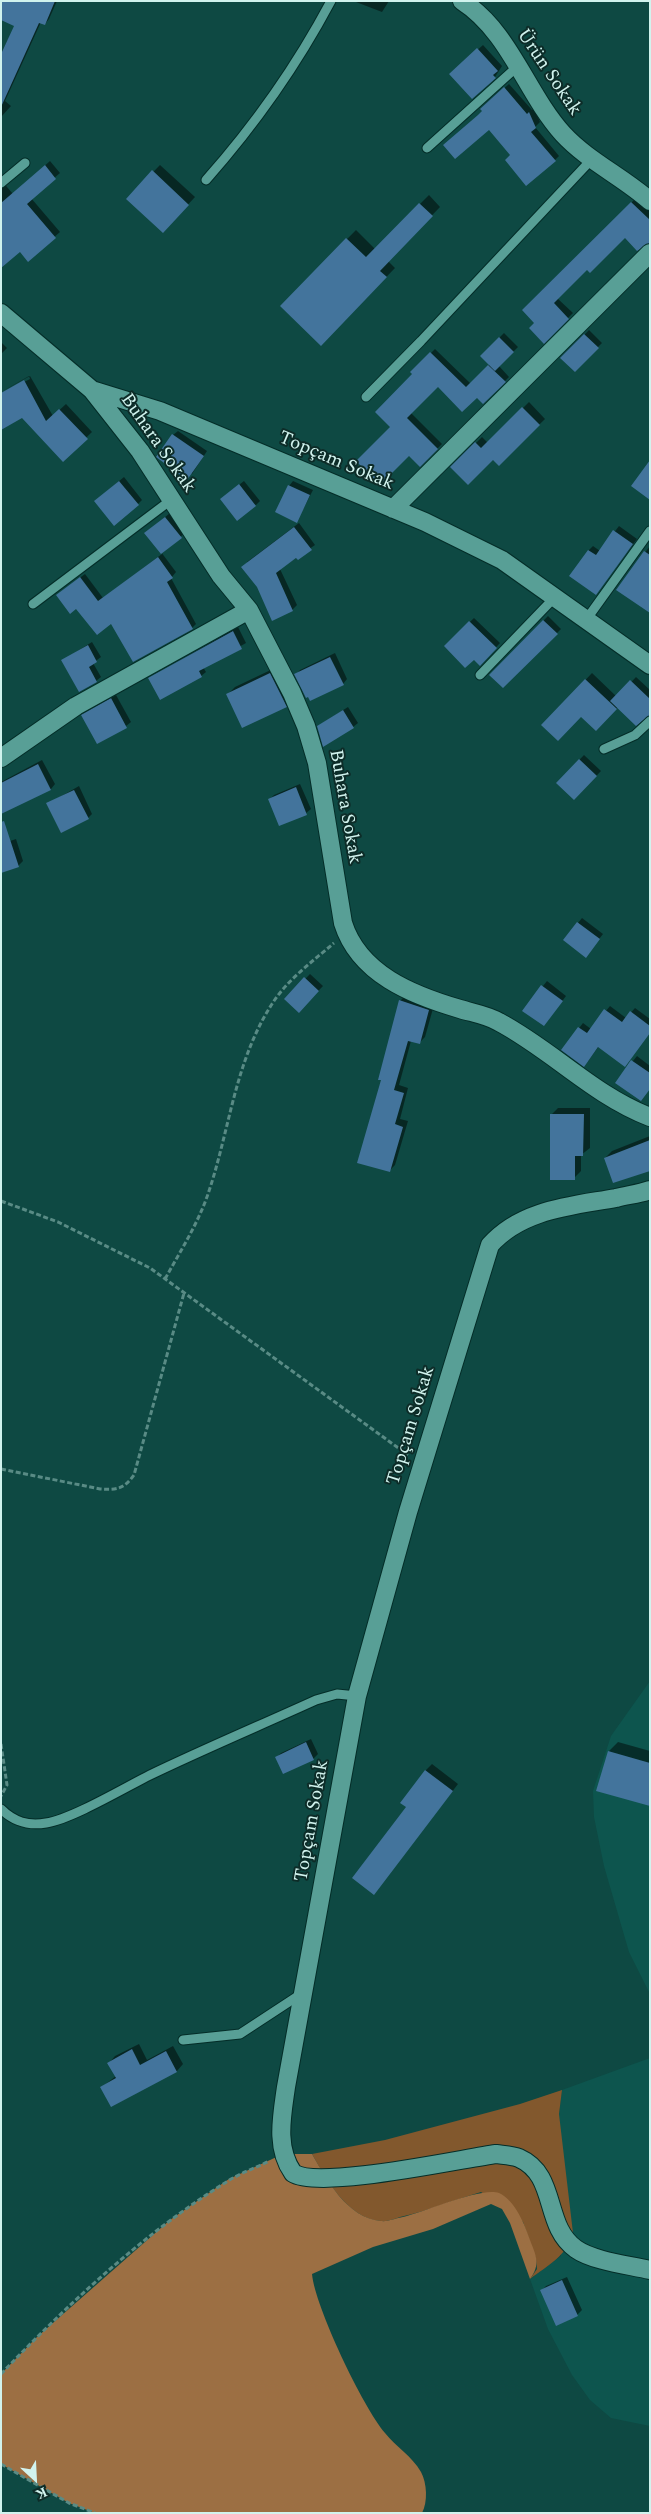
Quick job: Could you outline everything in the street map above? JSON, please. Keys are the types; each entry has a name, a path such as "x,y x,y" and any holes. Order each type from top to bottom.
{"street":[{"name":"Ürün Sokak","path":"462,1 484,20 518,66 551,119 564,135 592,159 650,202"},
{"path":"393,509 650,253"},
{"name":"Topçam Sokak","path":"1,313 92,390 160,411 393,509 502,560 650,666"},
{"name":"Buhara Sokak","path":"92,390 140,451 170,500 222,576 249,610 292,693 310,740 324,796 339,899 346,933 358,954 395,984 427,999 498,1021 593,1087 650,1117"},
{"path":"1,758 76,706 249,610"},
{"name":"Topçam Sokak","path":"283,2154 281,2123 357,1696 422,1465 490,1245 500,1234 516,1222 534,1215 650,1190"},
{"path":"283,2154 293,2173 314,2179 344,2178 496,2154 518,2157 535,2168 546,2183 553,2214 564,2236 575,2248 588,2255 650,2270"}],"lane":[{"path":"206,180 239,142 265,107 331,1"},
{"path":"427,148 518,66"},
{"path":"366,397 421,342 592,159"},
{"path":"1,183 25,164"},
{"path":"34,604 170,500"},
{"path":"586,620 650,530"},
{"path":"480,675 555,598"},
{"path":"604,749 635,735 650,721"},
{"path":"1,1809 15,1820 24,1823 49,1823 316,1700 337,1694 357,1696"},
{"path":"183,2040 240,2034 304,1993"}],"path":[{"path":"164,1279 190,1235 209,1192 243,1062 255,1033 273,1002 308,964 346,933"},
{"path":"1,1201 58,1222 150,1268 422,1465"},
{"path":"1,1469 100,1489 117,1490 126,1486 134,1475 184,1293"},
{"path":"1,1744 7,1784 1,1796"},
{"path":"1,2374 37,2337 170,2220 229,2179 283,2154"},
{"path":"1,2464 69,2503 95,2513"}],"shaded area":[{"path":"650,1681 650,1994 629,1952 604,1866 594,1817 593,1791 611,1736"},
{"path":"650,2058 650,2426 611,2418 590,2400 572,2375 548,2329 530,2279 561,2256 559,2114 562,2090"},
{"path":"562,2090 559,2114 573,2233 567,2248 562,2254 530,2279 537,2269 536,2259 523,2222 481,2192 391,2220 369,2219 348,2206 339,2196 312,2154 385,2140 520,2104"},
{"path":"283,2154 312,2154 339,2196 358,2213 369,2218 381,2221 389,2220 466,2197 490,2192 499,2193 510,2201 519,2214 528,2234 536,2260 535,2269 530,2279 510,2223 502,2209 491,2204 433,2229 373,2247 312,2274 315,2289 331,2332 365,2402 385,2433 413,2461 421,2472 426,2492 422,2513 95,2513 69,2503 1,2464 1,2374 37,2337 170,2220 229,2179"}],"building":[{"path":"1,1 55,1 45,25 39,23 1,107 1,54 14,26 1,20"},
{"path":"477,48 498,71 493,75 496,78 472,99 449,74"},
{"path":"504,87 527,114 529,112 536,128 531,132 556,161 526,186 505,160 510,155 489,130 455,159 443,145 478,115 482,111 480,109"},
{"path":"45,165 56,179 27,204 56,238 28,262 20,252 1,268 1,203"},
{"path":"152,170 189,205 163,233 126,199"},
{"path":"631,202 650,220 650,243 637,251 625,238 590,273 587,270 554,303 569,319 544,344 529,328 534,323 522,310"},
{"path":"419,203 433,216 380,271 387,277 321,346 280,306 346,238 366,257"},
{"path":"584,334 599,348 575,372 560,358"},
{"path":"499,337 514,352 495,371 480,356"},
{"path":"430,352 466,387 488,365 506,382 483,404 477,398 462,412 438,387 407,418 438,449 420,467 409,456 380,485 356,461 390,427 375,412 412,374 410,372"},
{"path":"24,380 46,421 59,409 88,439 63,462 22,418 1,430 1,393"},
{"path":"522,407 540,425 499,466 493,460 468,485 450,467 475,442 481,448"},
{"path":"172,434 204,456 187,480 156,457"},
{"path":"650,460 650,500 631,486"},
{"path":"119,481 139,505 114,526 94,501"},
{"path":"239,484 256,506 237,521 220,499"},
{"path":"288,485 310,495 297,523 275,512"},
{"path":"165,517 182,538 161,554 144,533"},
{"path":"294,527 312,550 298,560 296,558 276,573 293,611 272,621 257,587 241,567"},
{"path":"613,530 633,544 596,595 569,576 588,550 596,555"},
{"path":"644,551 650,555 650,613 616,590"},
{"path":"158,557 173,578 167,582 193,629 133,662 111,624 97,635 76,609 70,614 56,595 80,577 98,601"},
{"path":"543,620 558,634 503,688 489,675"},
{"path":"469,621 497,648 480,666 474,660 465,668 444,646"},
{"path":"233,631 242,649 199,671 202,677 160,700 148,678"},
{"path":"88,645 97,662 89,667 97,682 79,692 61,660"},
{"path":"330,657 344,685 310,701 308,697 306,698 294,674"},
{"path":"270,673 287,707 242,728 226,694"},
{"path":"585,679 617,709 596,731 581,717 558,741 541,725"},
{"path":"630,680 650,699 650,715 636,726 610,701"},
{"path":"111,698 127,728 97,744 81,715"},
{"path":"343,710 354,728 323,747 317,726"},
{"path":"579,759 597,776 574,800 556,783"},
{"path":"38,764 51,790 1,814 1,783"},
{"path":"296,787 307,815 279,826 268,799"},
{"path":"74,790 89,819 61,833 46,803"},
{"path":"4,821 19,867 1,873 1,822"},
{"path":"577,922 600,939 586,958 563,940"},
{"path":"304,977 319,991 299,1013 284,999"},
{"path":"541,985 563,1001 544,1026 522,1011"},
{"path":"399,1000 429,1010 420,1044 408,1041 394,1090 404,1093 395,1124 403,1127 390,1172 357,1163 381,1080 378,1080"},
{"path":"604,1009 622,1022 630,1011 650,1026 650,1033 625,1067 598,1047 584,1067 561,1050 578,1027 587,1033"},
{"path":"631,1060 650,1073 650,1089 641,1101 615,1083"},
{"path":"550,1114 584,1114 583,1156 575,1156 575,1180 550,1180"},
{"path":"650,1140 650,1171 613,1183 604,1158"},
{"path":"306,1742 314,1760 283,1774 275,1757"},
{"path":"608,1751 650,1763 650,1806 596,1791"},
{"path":"425,1770 453,1791 374,1895 352,1878 406,1807 400,1803"},
{"path":"132,2049 140,2065 166,2051 177,2072 111,2107 100,2087 116,2078 107,2063"},
{"path":"562,2280 578,2316 556,2326 540,2290"}]}
